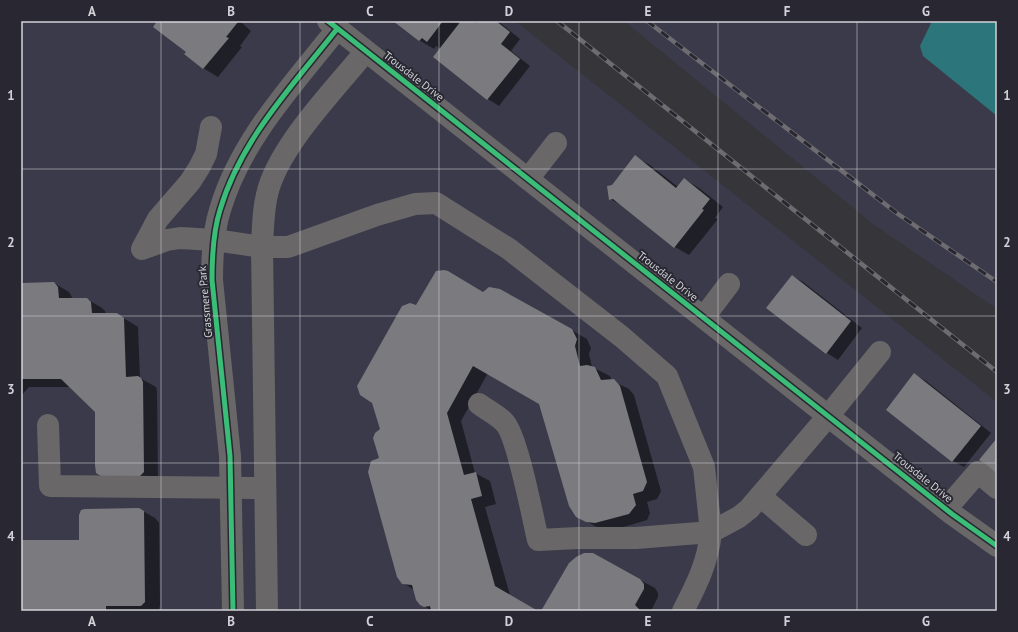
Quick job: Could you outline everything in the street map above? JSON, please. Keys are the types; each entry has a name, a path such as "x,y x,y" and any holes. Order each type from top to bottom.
{"street":[{"name":"Trousdale Drive","path":"332,25 830,415 946,509 997,546"},
{"name":"Grassmere Park","path":"233,611 231,488 223,382 212,280 219,211 235,168 244,153 262,124 332,25"},
{"path":"267,611 262,247 266,198 271,181 281,161 298,134 366,51"},
{"path":"211,127 206,154 199,168 190,182 158,219 142,249 174,239 215,240 262,247 288,247 377,215 415,204 436,203 509,249 622,337 667,376 704,468 711,532 709,552 702,574 683,611"},
{"path":"528,179 556,143"},
{"path":"704,317 729,284"},
{"path":"479,404 505,423 508,428 522,473 538,540 636,538 711,532 739,517 749,509 830,415 880,352"},
{"path":"48,425 50,486 265,488"},
{"path":"946,509 978,472 997,488"},
{"path":"760,496 806,535"}],"shaded area":[{"path":"21,21 515,21 997,402 997,611 21,611"},
{"path":"624,21 997,21 997,309 873,224"}],"water":[{"path":"932,21 997,21 997,116 923,56 920,46"}],"building":[{"path":"157,21 238,22 226,37 229,38 203,69 184,54 186,52 153,27"},
{"path":"393,21 443,21 427,42 422,38 419,41"},
{"path":"461,21 474,21 477,23 478,21 496,21 510,32 501,44 520,59 487,100 433,57"},
{"path":"635,155 676,188 684,178 710,199 702,209 704,210 674,248 613,199 609,200 607,186 612,185"},
{"path":"444,270 483,292 489,287 500,289 572,329 577,339 575,346 580,366 587,365 595,367 601,380 614,379 620,386 647,482 643,491 633,494 636,505 629,514 595,523 586,522 576,517 569,506 539,404 473,366 447,413 464,475 476,472 482,496 471,499 495,586 538,611 431,611 430,606 424,607 420,605 416,600 412,585 402,584 397,577 368,472 371,461 379,458 373,438 375,433 380,429 372,403 360,395 357,386 402,306 410,303 416,305 436,271"},
{"path":"792,275 851,321 826,354 766,308"},
{"path":"54,282 58,287 59,298 87,298 91,302 92,313 117,313 124,318 126,377 138,376 143,382 144,472 140,476 101,476 96,473 95,412 61,379 21,379 21,283"},
{"path":"914,373 981,426 952,462 886,410"},
{"path":"997,438 997,475 979,460"},
{"path":"139,508 144,511 145,602 141,606 106,606 106,611 21,611 21,540 79,540 79,515 81,510"},
{"path":"584,553 593,553 640,579 644,584 644,589 635,605 641,611 541,611 569,563"}],"railway":[{"path":"557,21 997,372"},
{"path":"647,21 898,214 997,282"}],"cycle path":[{"path":"328,21 952,514 997,546"},
{"path":"233,611 230,456 212,280 214,236 220,210 229,184 255,136 286,92 337,29"}]}
